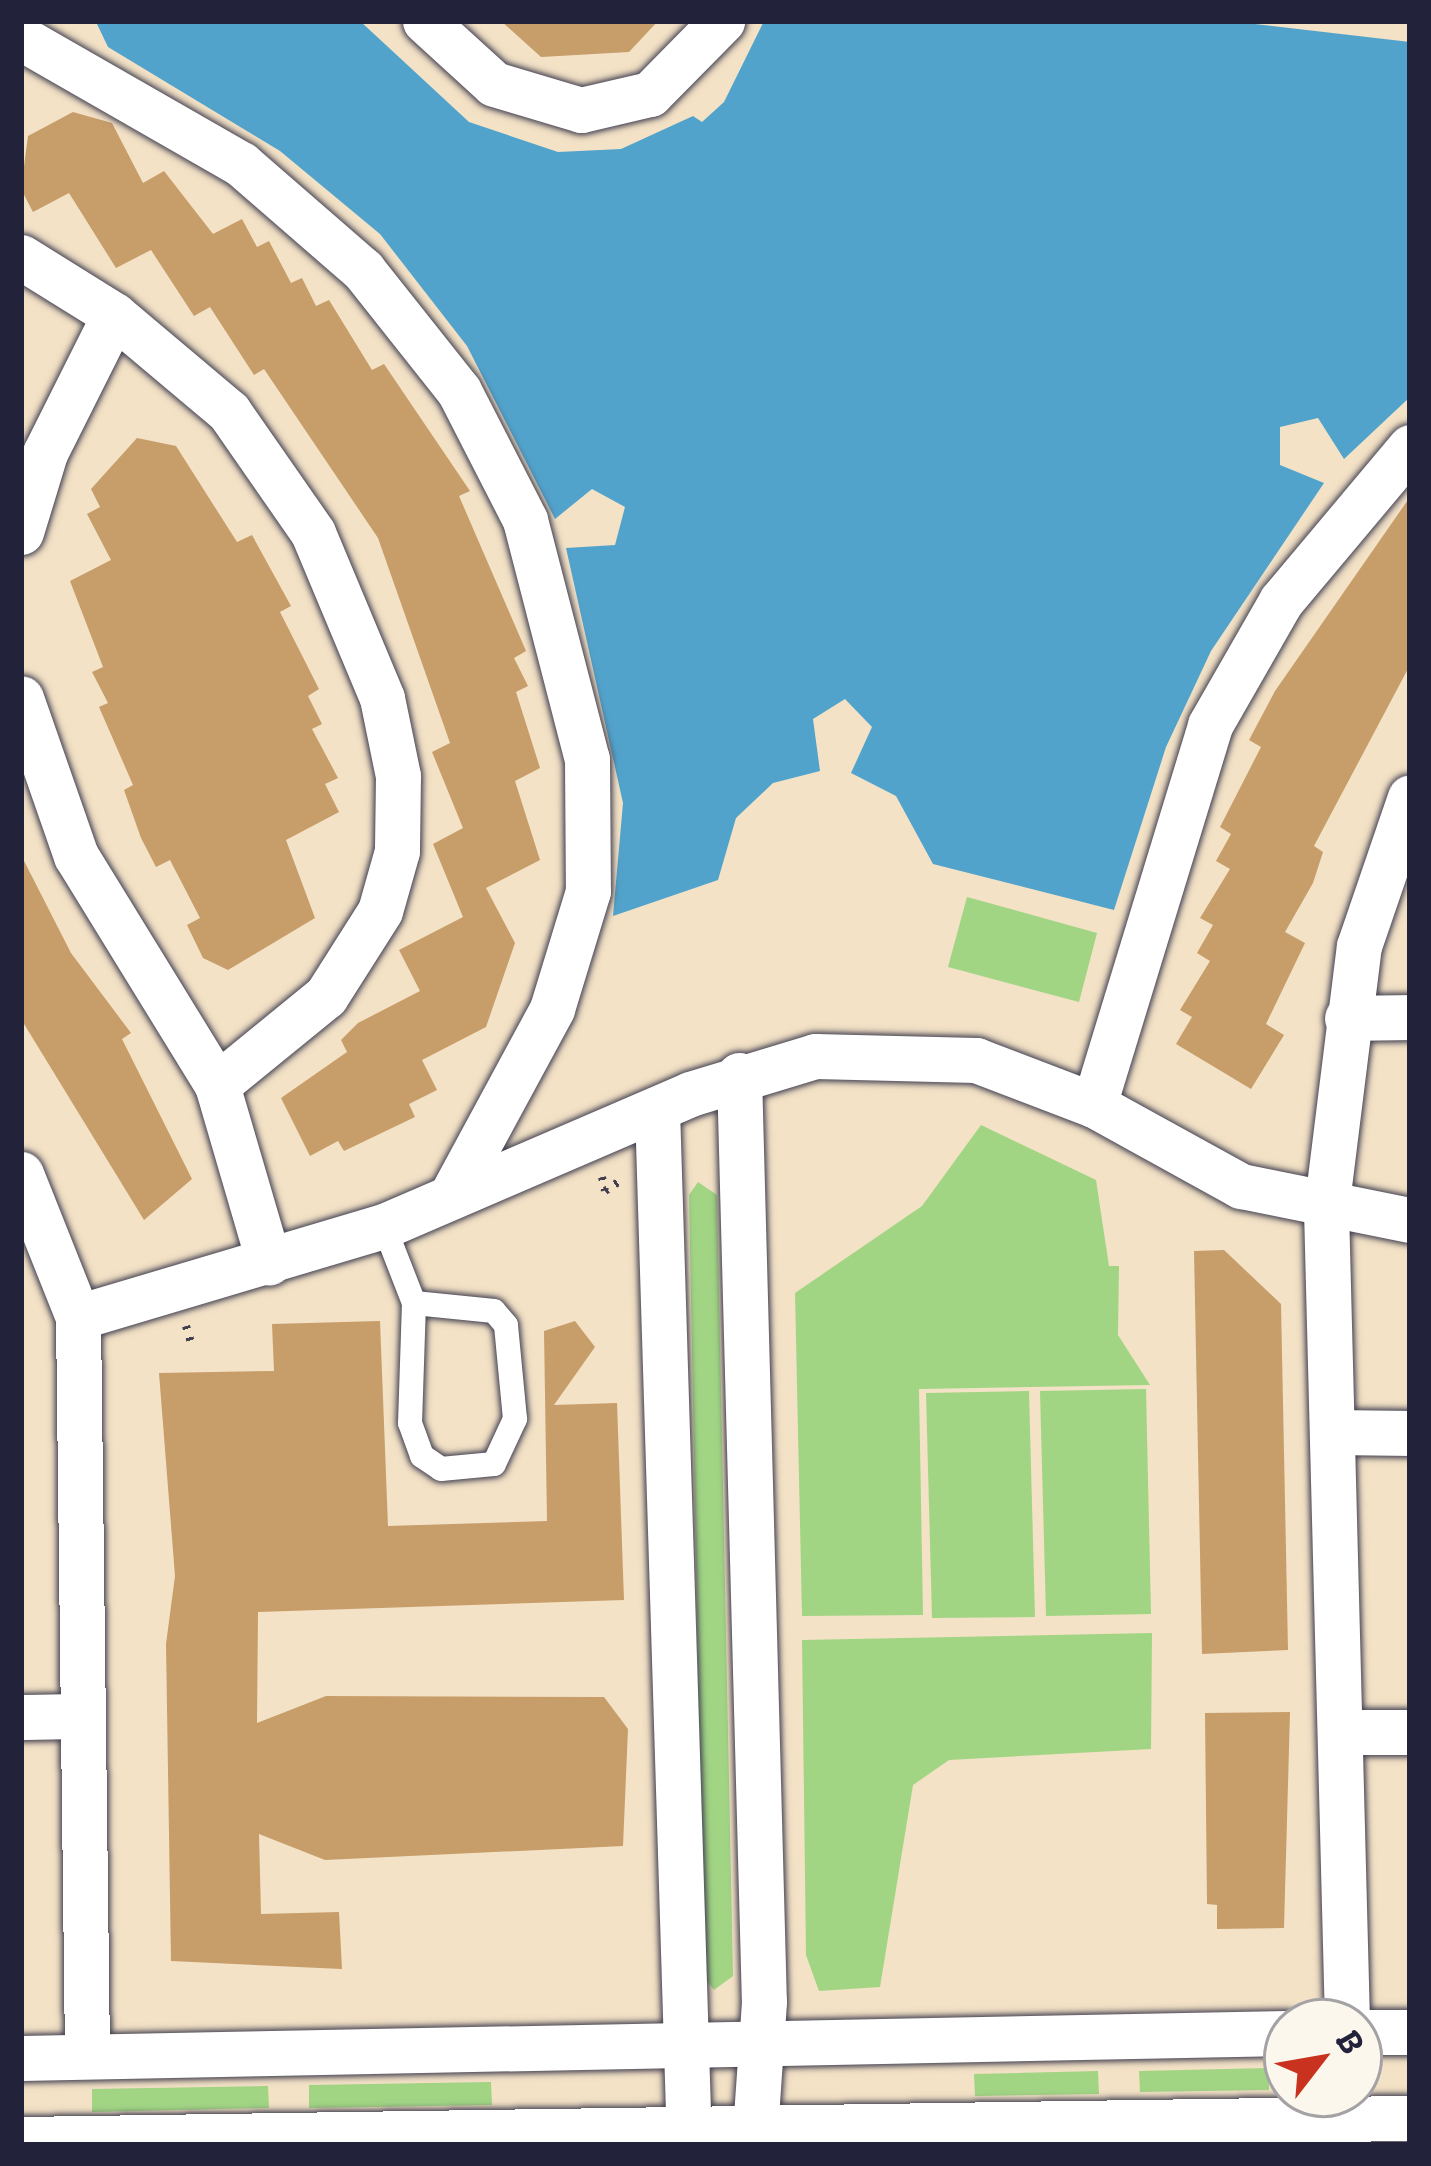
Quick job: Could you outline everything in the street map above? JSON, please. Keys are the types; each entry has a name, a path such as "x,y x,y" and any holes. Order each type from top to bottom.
{"street":[{"path":"425,21 494,83 581,110 650,94 722,21"},
{"path":"21,38 241,164 364,270 459,391 525,520 587,760 588,891 552,1009 451,1196"},
{"path":"21,257 114,315 192,375 278,473 353,612 398,776 397,851 363,949 326,995 217,1085"},
{"path":"21,532 45,453 114,315"},
{"path":"1094,1105 1210,725 1281,601 1410,447"},
{"path":"21,698 76,856 217,1085 268,1263"},
{"path":"1347,1998 1326,1210 1347,1018 1375,886 1410,797"},
{"path":"1347,1018 1410,1017"},
{"path":"78,1317 384,1226 739,1075 815,1055 910,1051 976,1060 1094,1105 1241,1186 1326,1210 1410,1220"},
{"path":"739,1075 763,2042 755,2136"},
{"path":"657,1109 681,2044 688,2137"},
{"path":"21,1174 78,1317 87,2056"},
{"path":"1335,1432 1410,1433"},
{"path":"21,1717 81,1715"},
{"path":"1343,1732 1410,1732"},
{"path":"21,2058 1263,2033"},
{"path":"21,2140 755,2136 1410,2118"}],"lane":[{"path":"384,1226 414,1303 410,1423 422,1456 441,1469 494,1464 515,1419 506,1325 494,1311 414,1303"}],"green space":[{"path":"967,897 1097,933 1079,1002 948,967"},
{"path":"981,1125 1096,1180 1109,1266 1119,1266 1118,1335 1150,1385 919,1389 923,1615 802,1616 795,1293 922,1206"},
{"path":"698,1182 717,1195 733,1976 714,1990 704,1977 689,1195"},
{"path":"1146,1389 1151,1614 1046,1616 1040,1391"},
{"path":"1029,1391 1035,1617 932,1618 926,1393"},
{"path":"1152,1633 1151,1749 949,1760 913,1785 880,1987 819,1991 806,1955 802,1640"},
{"path":"1263,2068 1263,2090 1140,2092 1139,2071"},
{"path":"1098,2071 1099,2094 975,2096 974,2074"},
{"path":"491,2082 492,2105 309,2108 309,2085"},
{"path":"268,2086 269,2108 92,2112 92,2089"}],"water":[{"path":"360,21 469,122 558,152 621,149 693,116 702,122 724,102 764,21 1230,21 1410,42 1410,397 1344,459 1318,418 1280,427 1280,465 1324,483 1211,651 1166,747 1114,910 933,864 896,796 851,773 872,727 845,699 813,719 820,771 773,783 736,818 718,880 613,916 623,803 566,548 615,545 625,507 592,489 555,519 467,346 380,234 280,151 108,47 97,24"}],"building":[{"path":"501,21 658,21 629,52 541,57"},
{"path":"73,112 112,123 143,183 164,171 213,234 242,219 257,247 269,241 291,283 302,278 316,306 329,300 372,370 384,364 470,491 459,496 526,651 514,658 528,686 516,692 540,768 515,781 540,860 486,888 515,943 486,1027 422,1060 437,1090 409,1104 415,1117 344,1151 338,1141 310,1156 281,1098 347,1052 341,1040 358,1023 420,991 399,950 463,917 433,844 463,828 432,752 450,743 378,538 264,369 254,375 210,307 194,316 151,250 116,268 69,193 33,212 21,189 28,136"},
{"path":"137,438 176,446 237,542 252,535 291,606 280,612 319,689 308,696 322,724 312,729 338,778 325,784 339,812 286,840 315,918 228,970 203,958 187,925 200,918 170,860 156,867 141,838 124,790 133,785 99,707 108,703 92,672 103,667 70,581 111,560 87,514 100,507 91,489"},
{"path":"1410,497 1410,665 1314,846 1323,852 1313,883 1285,932 1305,943 1266,1024 1284,1035 1251,1089 1176,1044 1192,1017 1180,1010 1210,961 1197,953 1213,925 1200,918 1230,869 1216,861 1231,834 1220,827 1261,747 1249,740 1275,691"},
{"path":"21,855 71,953 131,1033 122,1039 192,1179 144,1220 21,1019"},
{"path":"1224,1250 1281,1304 1288,1650 1202,1654 1194,1251"},
{"path":"380,1321 388,1526 547,1521 544,1331 575,1321 595,1347 554,1405 617,1403 624,1600 258,1612 257,1723 326,1696 604,1697 628,1729 623,1846 325,1860 259,1834 261,1914 339,1912 342,1969 171,1961 166,1644 175,1576 159,1373 274,1371 272,1324"},
{"path":"1290,1712 1284,1928 1217,1929 1217,1905 1207,1904 1205,1713"}]}
